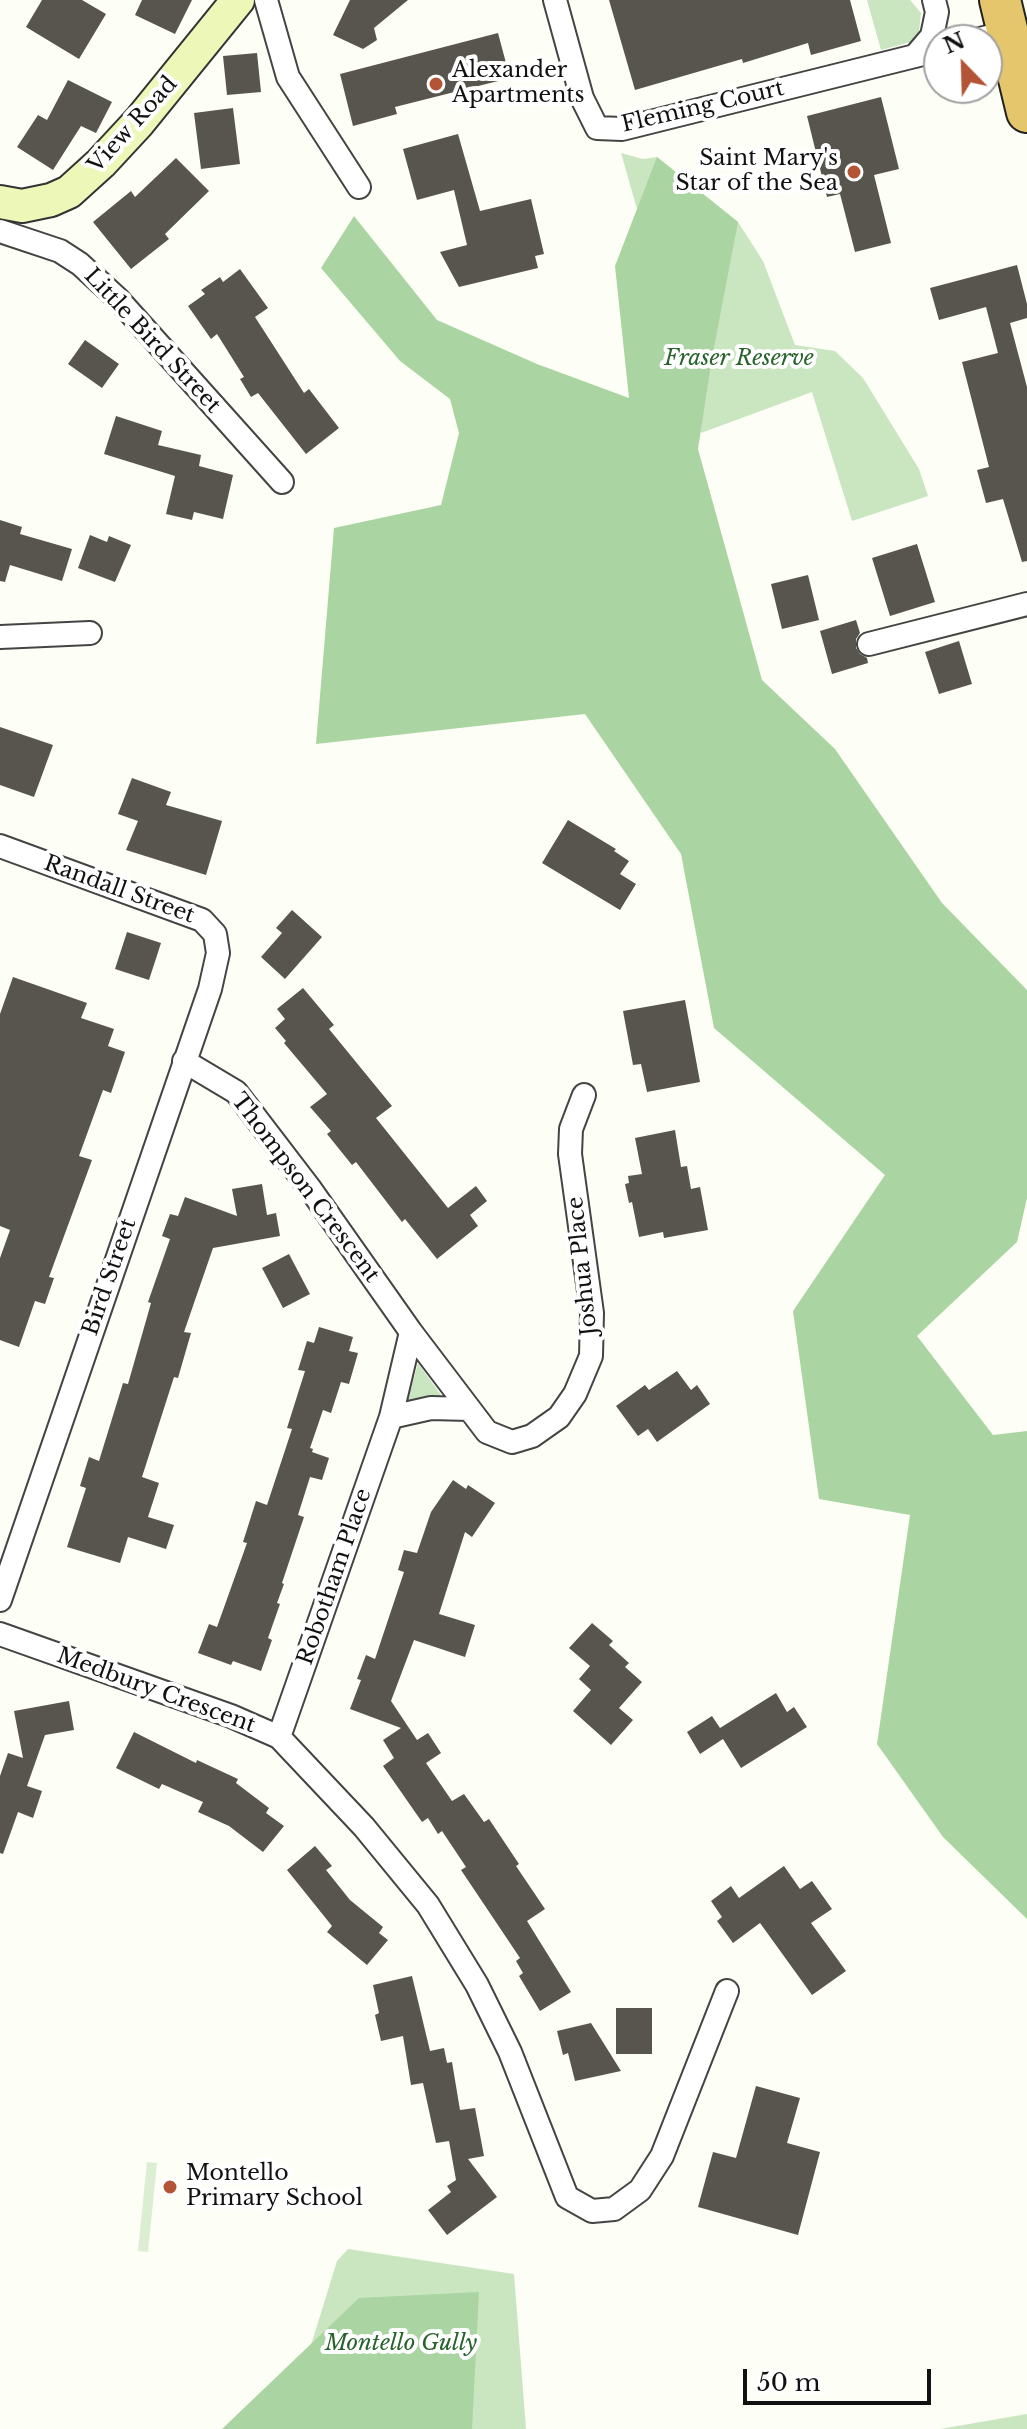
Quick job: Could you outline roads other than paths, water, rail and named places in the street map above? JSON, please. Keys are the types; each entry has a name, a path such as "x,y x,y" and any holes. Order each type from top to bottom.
{"highway":[{"path":"1008,17 1027,112"}],"street":[{"name":"View Road","path":"0,202 22,206 51,200 69,192 139,122 238,0"},
{"path":"266,0 288,77 359,187"},
{"name":"Fleming Court","path":"555,0 582,98 597,128 622,129 923,54"},
{"path":"914,57 932,36 937,12 934,0"},
{"name":"Little Bird Street","path":"0,231 60,251 80,264 117,298 282,482"},
{"path":"869,644 1027,604"},
{"path":"0,637 90,633"},
{"name":"Randall Street","path":"0,846 202,920 215,934 218,953"},
{"name":"Bird Street","path":"0,1600 210,989 218,953"},
{"name":"Thompson Crescent","path":"184,1061 236,1092 311,1190 411,1332"},
{"name":"Joshua Place","path":"411,1332 487,1432 512,1442 532,1436 559,1417 575,1394 591,1356 592,1313 570,1154 571,1129 584,1095"},
{"name":"Robotham Place","path":"279,1737 391,1417 411,1332"},
{"path":"391,1417 431,1408 469,1409"},
{"name":"Medbury Crescent","path":"0,1634 231,1716 279,1737 364,1827 428,1905 477,1985 510,2052 567,2197 592,2211 614,2209 640,2190 662,2156 727,1991"}],"place":[{"name":"Alexander Apartments","path":"436,84"},
{"name":"Saint Mary's Star of the Sea","path":"854,172"},
{"name":"Montello Primary School","path":"170,2187"}],"park label":[{"name":"Fraser Reserve","path":"739,359"},
{"name":"Montello Gully","path":"401,2344"}]}
